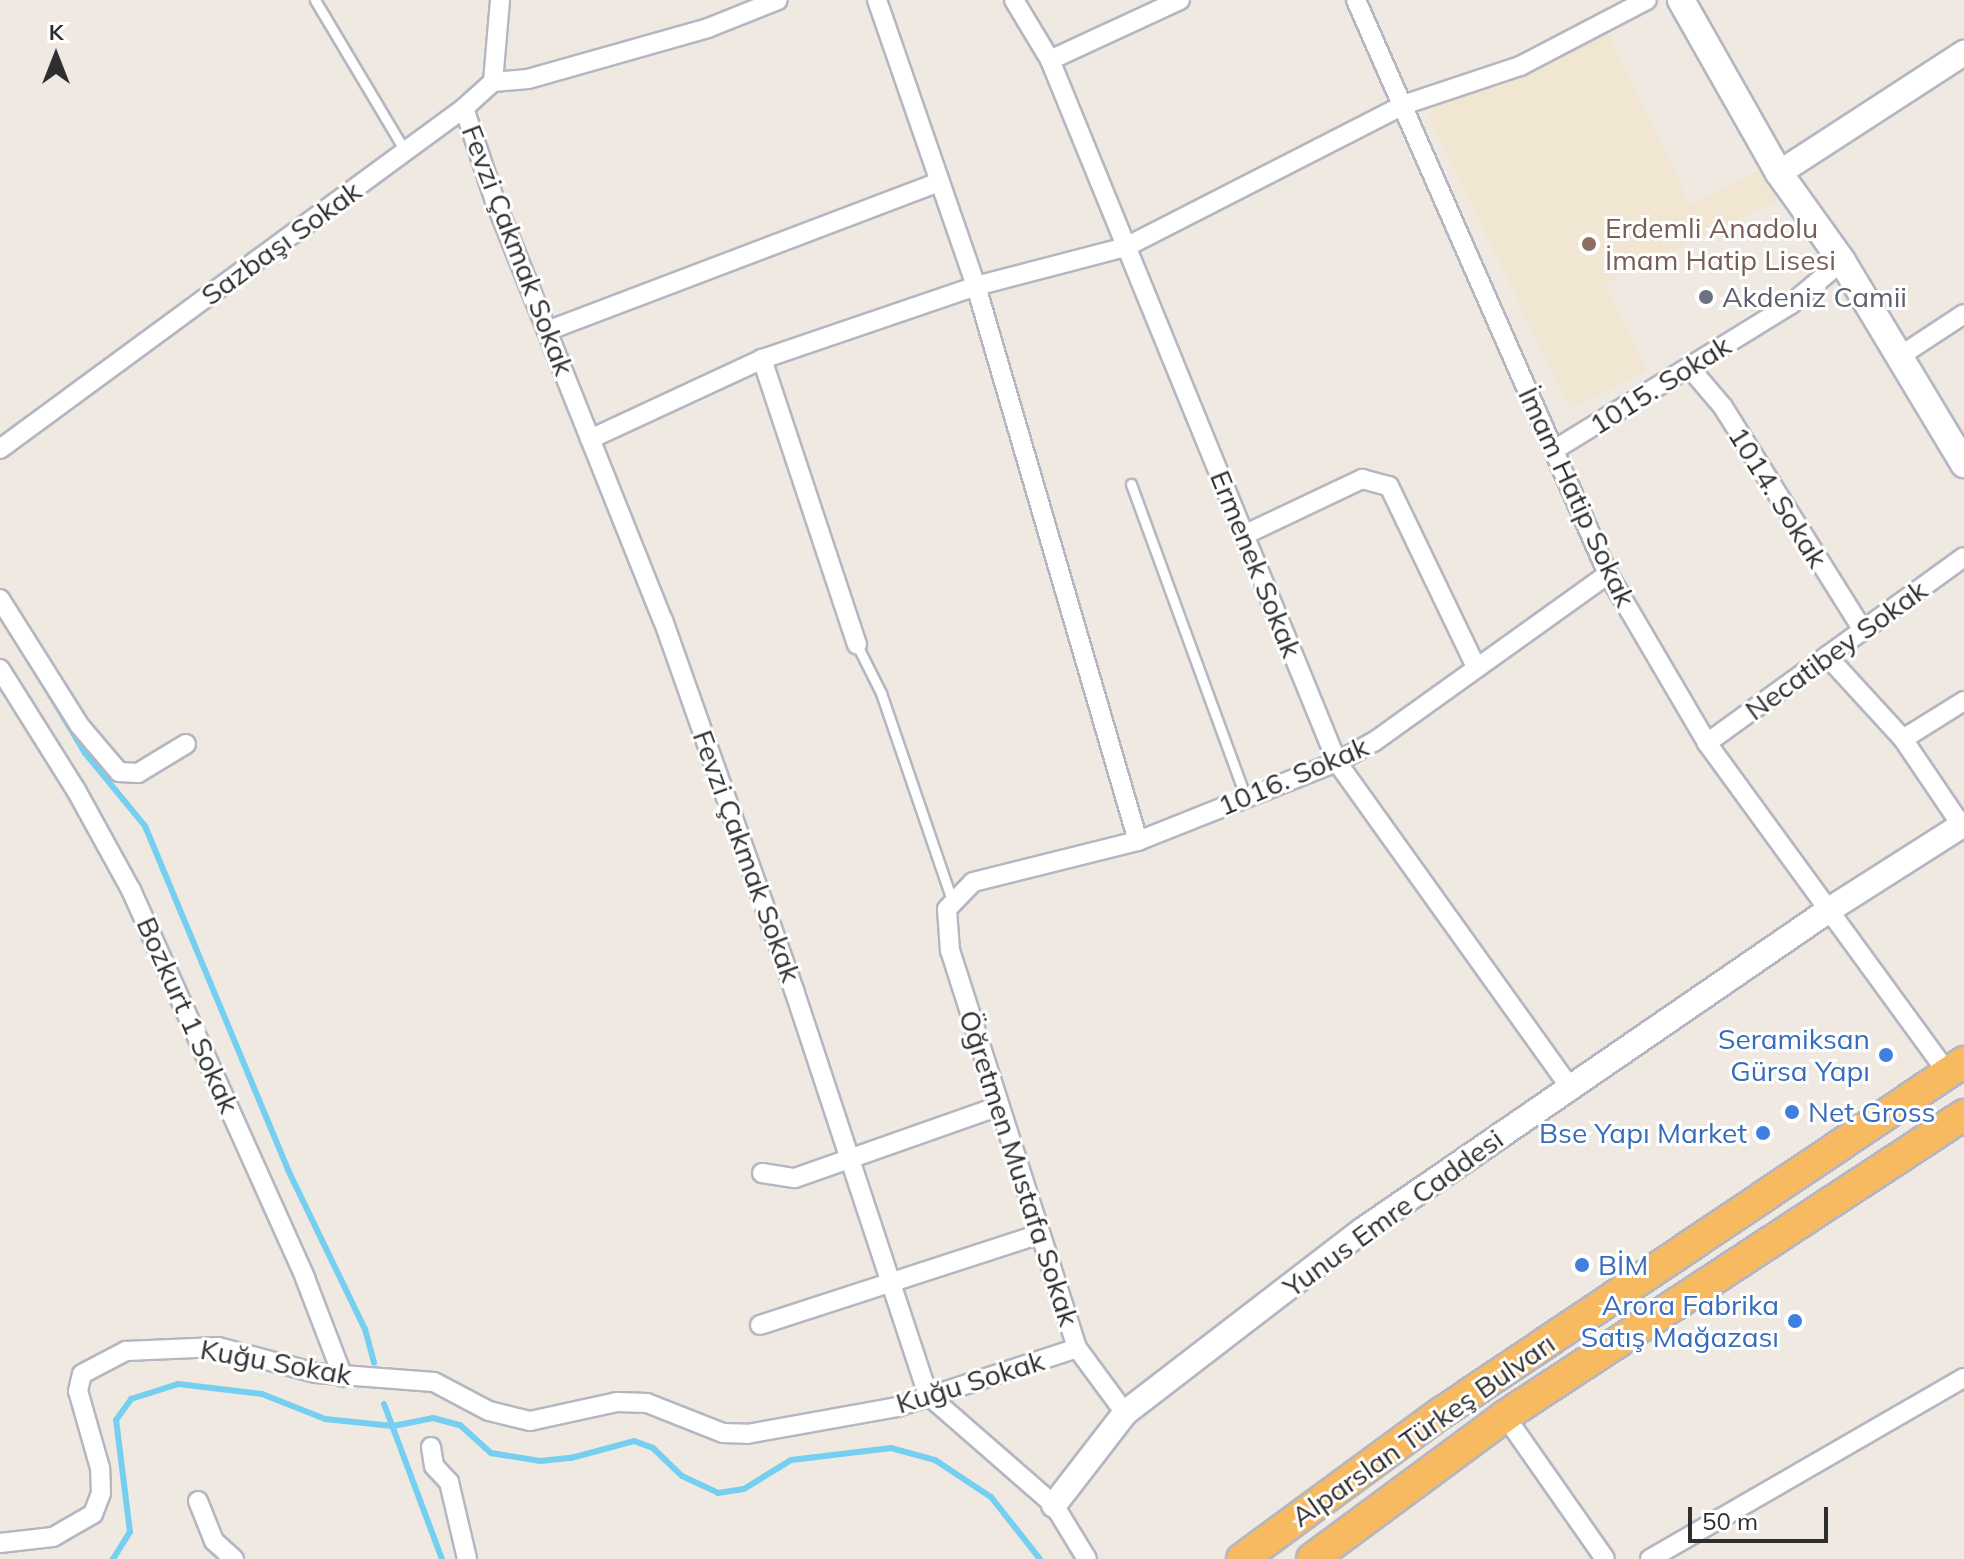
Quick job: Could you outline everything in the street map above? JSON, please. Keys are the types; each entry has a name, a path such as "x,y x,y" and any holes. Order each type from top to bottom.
{"highway":[{"name":"Alparslan Türkeş Bulvarı","path":"1242,1559 1441,1413 1956,1068"},
{"name":"Alparslan Türkeş Bulvarı","path":"1312,1559 1505,1416 1964,1115"}],"main road":[{"path":"1681,0 1779,173 1842,261 1897,358 1964,464"}],"street":[{"path":"500,0 493,82 528,79 708,28 778,0"},
{"path":"877,0 976,286 1138,841"},
{"name":"Ermenek Sokak","path":"1014,0 1050,60 1337,762 1570,1087"},
{"path":"1050,60 1180,0"},
{"name":"İmam Hatip Sokak","path":"1356,0 1608,574 1707,743 1829,910 1956,1068"},
{"path":"590,439 762,359 976,286 1126,247 1403,105 1520,66 1647,0"},
{"path":"1779,173 1964,53"},
{"name":"Sazbaşı Sokak","path":"0,449 464,108 493,82"},
{"name":"Fevzi Çakmak Sokak","path":"464,108 547,331 663,620 850,1159 928,1395"},
{"path":"547,331 940,182"},
{"name":"1015. Sokak","path":"1554,450 1791,304 1842,261"},
{"path":"1897,358 1964,314"},
{"path":"762,359 857,645"},
{"name":"1014. Sokak","path":"1689,367 1723,407 1863,630"},
{"path":"1244,535 1362,479 1389,486 1476,667"},
{"name":"Necatibey Sokak","path":"1707,743 1964,557"},
{"name":"1016. Sokak","path":"950,906 973,882 1138,841 1337,762 1375,741 1608,574"},
{"path":"0,599 80,726 119,772 138,773 186,744"},
{"path":"1827,656 1903,739 1963,825"},
{"name":"Bozkurt 1 Sokak","path":"0,669 131,890 305,1278 343,1377"},
{"path":"1903,739 1964,701"},
{"name":"Yunus Emre Caddesi","path":"1054,1505 1125,1413 1363,1230 1829,910 1963,825"},
{"name":"Öğretmen Mustafa Sokak","path":"950,906 950,951 1077,1348 1125,1413"},
{"path":"762,1173 795,1178 999,1106"},
{"path":"760,1325 1040,1234"},
{"name":"Kuğu Sokak","path":"0,1543 53,1537 93,1514 101,1493 100,1468 78,1391 82,1374 101,1360 151,1348 218,1347 343,1377 434,1382 489,1411 519,1419 558,1417 617,1402 647,1403 723,1433 747,1434 897,1407 1077,1348"},
{"path":"1650,1559 1964,1378"},
{"path":"928,1395 1054,1505 1087,1559"},
{"path":"1505,1416 1605,1559"},
{"path":"431,1447 434,1466 449,1482 467,1559"},
{"path":"198,1501 214,1541 234,1559"}],"lane":[{"path":"315,0 405,151"},
{"path":"1131,484 1246,798"},
{"path":"857,645 881,693 950,906"}],"shaded area":[{"name":"Erdemli Anadolu İmam Hatip Lisesi","path":"1602,21 1690,204 1763,169 1778,200 1605,283 1647,371 1570,408 1429,118 1436,102"}],"waterway":[{"path":"44,685 85,753 145,826 288,1170 365,1329 374,1363"},
{"path":"113,1559 130,1532 116,1420 131,1399 178,1384 262,1394 325,1419 393,1426 433,1418 460,1425 491,1453 540,1461 571,1458 634,1441 653,1448 682,1476 718,1493 744,1489 791,1460 891,1448 935,1460 991,1497 1040,1559"},
{"path":"384,1404 442,1559"}],"place":[{"name":"Erdemli Anadolu İmam Hatip Lisesi","path":"1589,244"},
{"name":"Akdeniz Camii","path":"1706,297"},
{"name":"Seramiksan Gürsa Yapı","path":"1886,1055"},
{"name":"Net Gross","path":"1792,1112"},
{"name":"Bse Yapı Market","path":"1763,1133"},
{"name":"BİM","path":"1582,1265"},
{"name":"Arora Fabrika Satış Mağazası","path":"1795,1321"}]}
